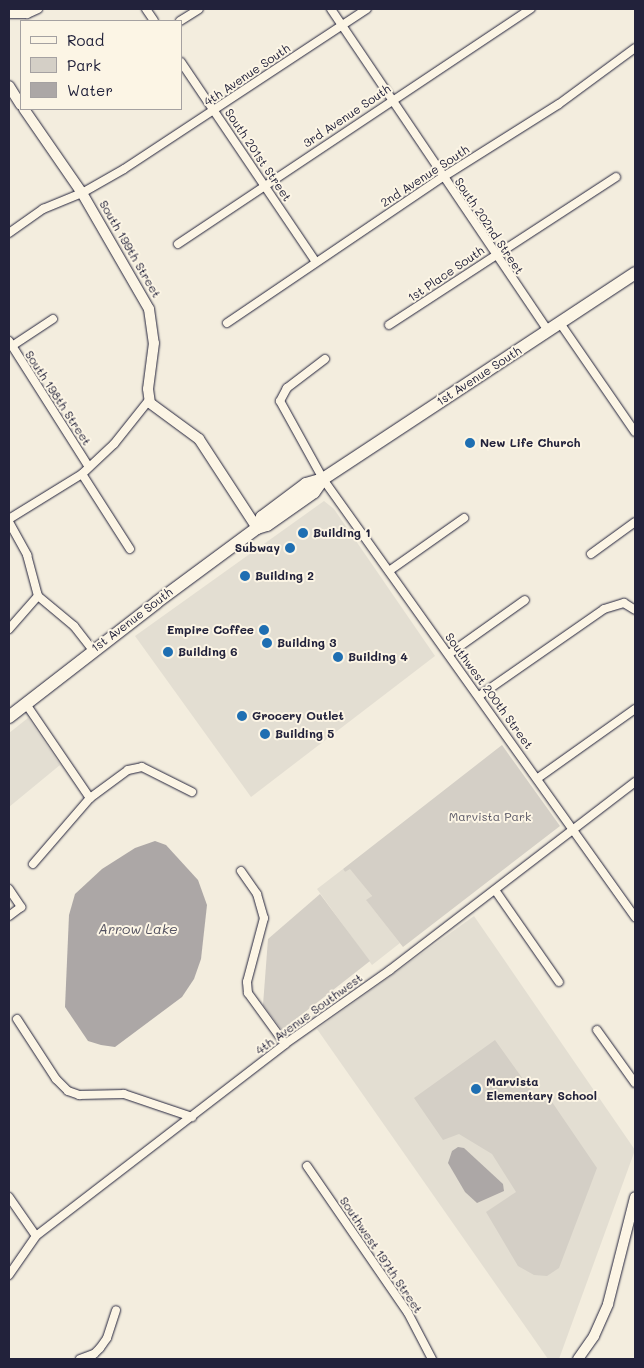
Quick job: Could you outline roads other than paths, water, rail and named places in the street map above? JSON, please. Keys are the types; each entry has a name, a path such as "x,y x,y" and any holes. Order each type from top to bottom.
{"main road":[{"name":"1st Avenue South","path":"9,716 92,649 257,528 268,513 306,484 323,479 635,273"}],"street":[{"path":"9,14 27,14 38,9"},
{"path":"146,9 153,20"},
{"path":"182,20 199,9"},
{"name":"South 202nd Street","path":"331,9 494,255 548,331"},
{"name":"4th Avenue South","path":"9,233 43,209 82,193 215,111 367,9"},
{"name":"3rd Avenue South","path":"178,244 391,100 531,9"},
{"name":"2nd Avenue South","path":"227,323 443,177 558,104 635,48"},
{"name":"South 201st Street","path":"182,63 316,262"},
{"path":"9,86 20,103"},
{"name":"South 199th Street","path":"25,110 82,193 149,309 154,348 149,400"},
{"name":"1st Place South","path":"389,325 616,177"},
{"path":"10,343 53,319"},
{"path":"560,323 635,432"},
{"name":"South 198th Street","path":"10,343 89,467"},
{"name":"Southwest 200th Street","path":"325,359 287,388 280,402 323,479 635,916"},
{"path":"92,649 62,615 38,596 26,555 9,520 82,474 114,444 149,400 157,410 186,426 200,438 257,528"},
{"path":"82,474 130,549"},
{"path":"389,571 464,518"},
{"path":"591,554 634,525"},
{"path":"9,629 38,596"},
{"path":"449,654 525,600"},
{"path":"479,696 604,609 624,603 635,610"},
{"path":"26,704 90,798"},
{"path":"538,778 635,709"},
{"path":"33,864 90,798 136,766 192,792"},
{"name":"4th Avenue Southwest","path":"9,1275 36,1236 285,1044 390,970 635,782"},
{"path":"241,872 257,894 264,918 247,982 248,993 285,1044"},
{"path":"9,889 21,907 9,916"},
{"path":"495,890 559,982"},
{"path":"16,1019 56,1079 68,1091 79,1095 124,1094 192,1117"},
{"path":"597,1030 635,1083"},
{"name":"Southwest 197th Street","path":"307,1166 408,1313 432,1359"},
{"path":"9,1197 36,1236"},
{"path":"578,1359 594,1336 608,1304 635,1197"},
{"path":"80,1359 94,1354 108,1338 116,1310"}],"water":[{"name":"Arrow Lake","path":"155,841 166,845 198,880 207,905 201,959 194,979 182,997 115,1047 101,1045 88,1041 65,1007 69,915 75,894 102,869 135,848"},
{"path":"458,1147 464,1148 503,1184 504,1191 477,1203 465,1192 448,1163 452,1151"}],"place":[{"name":"New Life Church","path":"470,443"},
{"name":"Building 1","path":"303,533"},
{"name":"Subway","path":"290,548"},
{"name":"Building 2","path":"245,576"},
{"name":"Empire Coffee","path":"264,630"},
{"name":"Building 3","path":"267,643"},
{"name":"Building 6","path":"168,652"},
{"name":"Building 4","path":"338,657"},
{"name":"Grocery Outlet","path":"242,716"},
{"name":"Building 5","path":"265,734"},
{"name":"Marvista Elementary School","path":"476,1089"}],"park label":[{"name":"Marvista Park","path":"490,817"}]}
